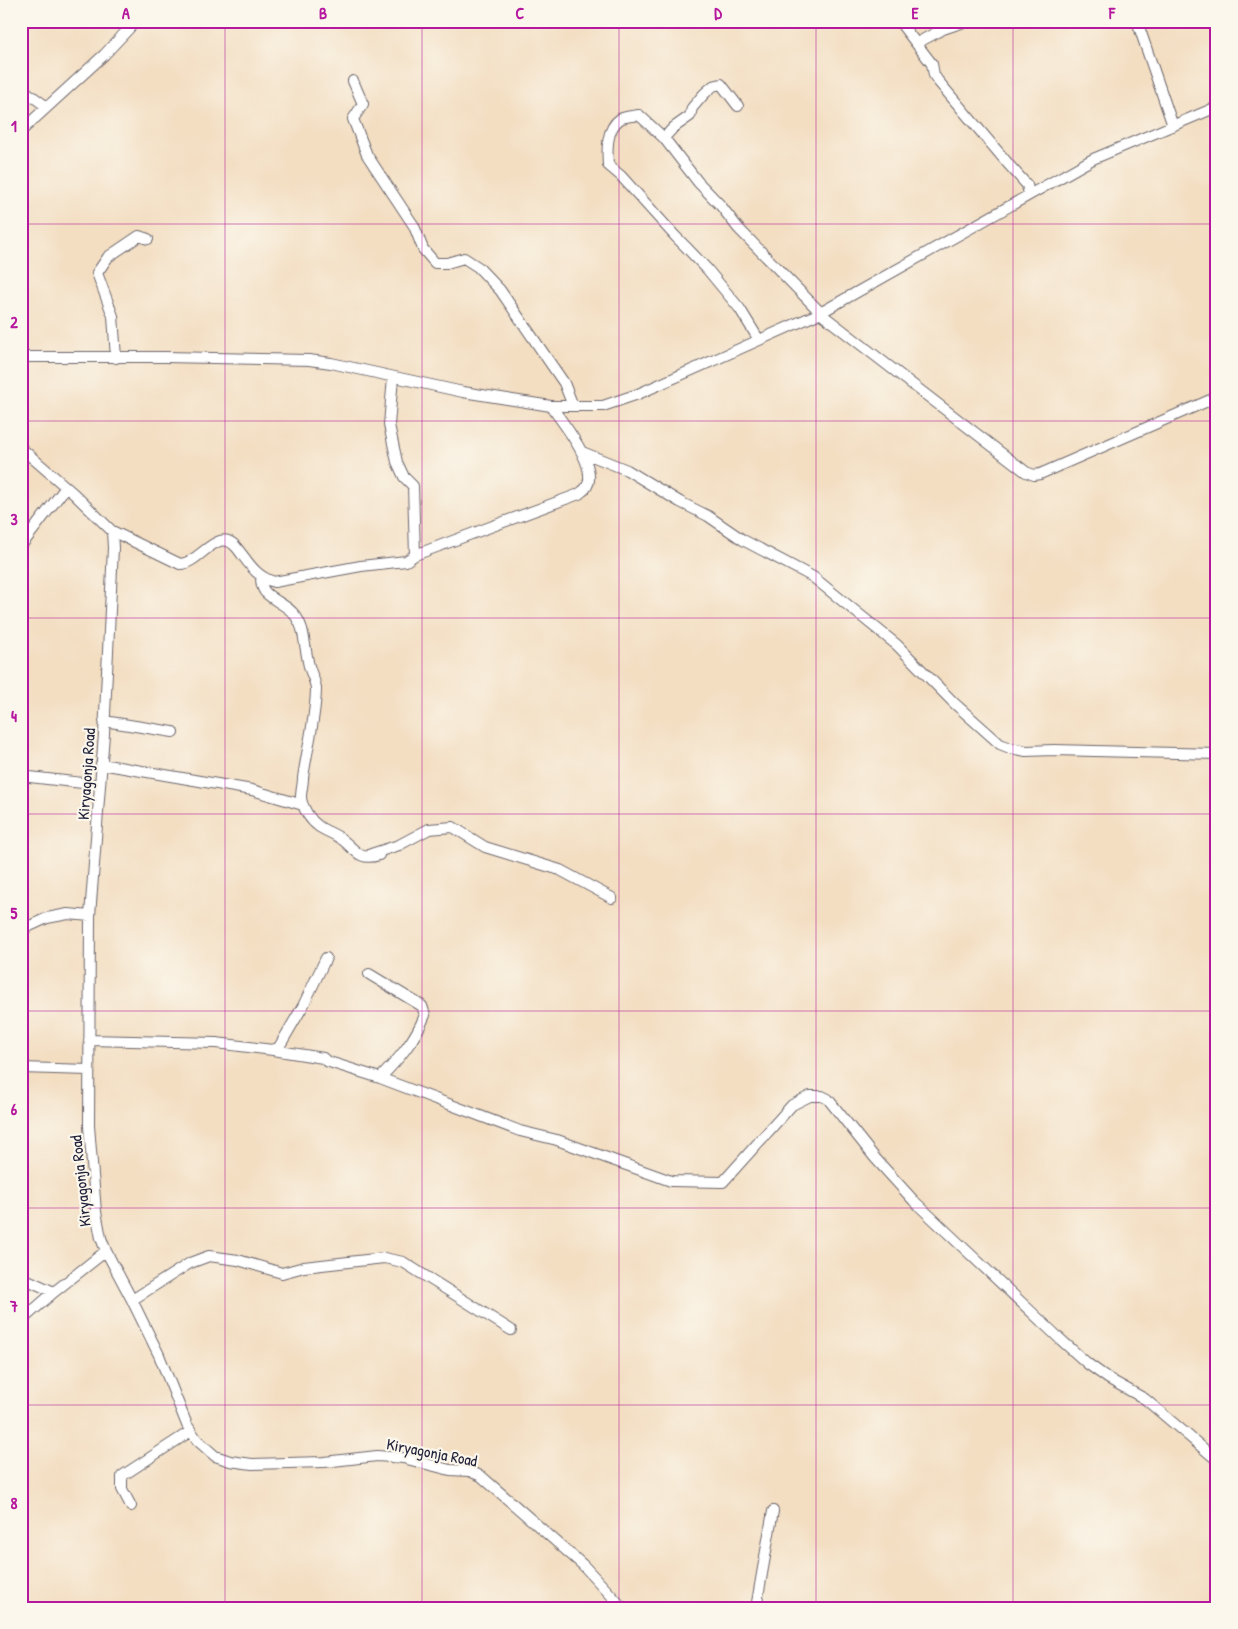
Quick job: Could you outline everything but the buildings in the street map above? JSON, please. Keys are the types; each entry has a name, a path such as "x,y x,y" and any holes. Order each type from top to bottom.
{"street":[{"path":"21,131 104,55 136,21"},
{"path":"899,21 932,64 934,75 938,81 1027,185 1029,195"},
{"path":"917,43 967,21"},
{"path":"1138,21 1172,126"},
{"path":"353,81 363,104 354,119 367,155 414,226 423,249 435,263 447,263 464,258 478,268 500,290 564,383 573,406"},
{"path":"664,138 690,116 692,108 713,86 721,84 738,106"},
{"path":"21,88 47,107"},
{"path":"21,357 309,360 331,363 463,392 551,406 603,406 638,394 820,312 1093,158 1217,107"},
{"path":"759,340 740,309 707,269 621,176 608,165 607,147 611,129 620,119 639,115 664,138 698,182 722,206 738,228 820,312 1026,472 1034,475 1040,474 1217,397"},
{"path":"116,358 113,316 97,273 108,257 139,236 148,239"},
{"path":"393,377 389,425 397,462 404,477 413,486 415,555"},
{"path":"21,448 66,487 112,531 180,564 187,562 222,540 227,541 234,545 261,577 274,582 362,566 406,561 415,555 578,494 585,489 589,474 582,452 551,406"},
{"path":"582,452 627,470 680,502 708,516 743,540 813,577 897,645 954,703 1000,744 1026,751 1217,754"},
{"path":"21,541 24,542 66,487"},
{"name":"Kiryagonja Road","path":"112,531 113,548 104,721 90,916 89,1126 94,1188 99,1229 106,1251 159,1355 187,1425 197,1440 215,1456 238,1462 252,1464 324,1462 392,1456 450,1470 476,1473 482,1476 583,1565 623,1608"},
{"path":"261,577 264,591 284,604 297,618 302,628 309,667 316,687 313,721 301,798 303,805 314,824 340,838 364,857 372,858 379,855"},
{"path":"104,721 173,732"},
{"path":"101,764 252,790 303,805"},
{"path":"21,776 100,785"},
{"path":"364,857 398,844 429,829 453,827 485,847 560,870 612,898"},
{"path":"21,930 47,918 68,914 90,916"},
{"path":"273,1050 279,1047 303,1006 326,958"},
{"path":"369,974 422,1006 425,1015 420,1029 402,1055 380,1078"},
{"path":"89,1040 216,1043 314,1056 380,1078 520,1131 557,1140 671,1181 723,1182 792,1105 810,1096 822,1096 836,1109 875,1158 914,1201 1060,1339 1088,1364 1109,1379 1145,1399 1217,1460"},
{"path":"21,1068 89,1070"},
{"path":"21,1321 106,1251"},
{"path":"132,1300 190,1263 209,1256 238,1260 282,1273 304,1268 384,1258 403,1262 512,1330"},
{"path":"21,1277 54,1292"},
{"path":"131,1506 122,1489 122,1476 191,1431"},
{"path":"756,1608 774,1511"}]}
